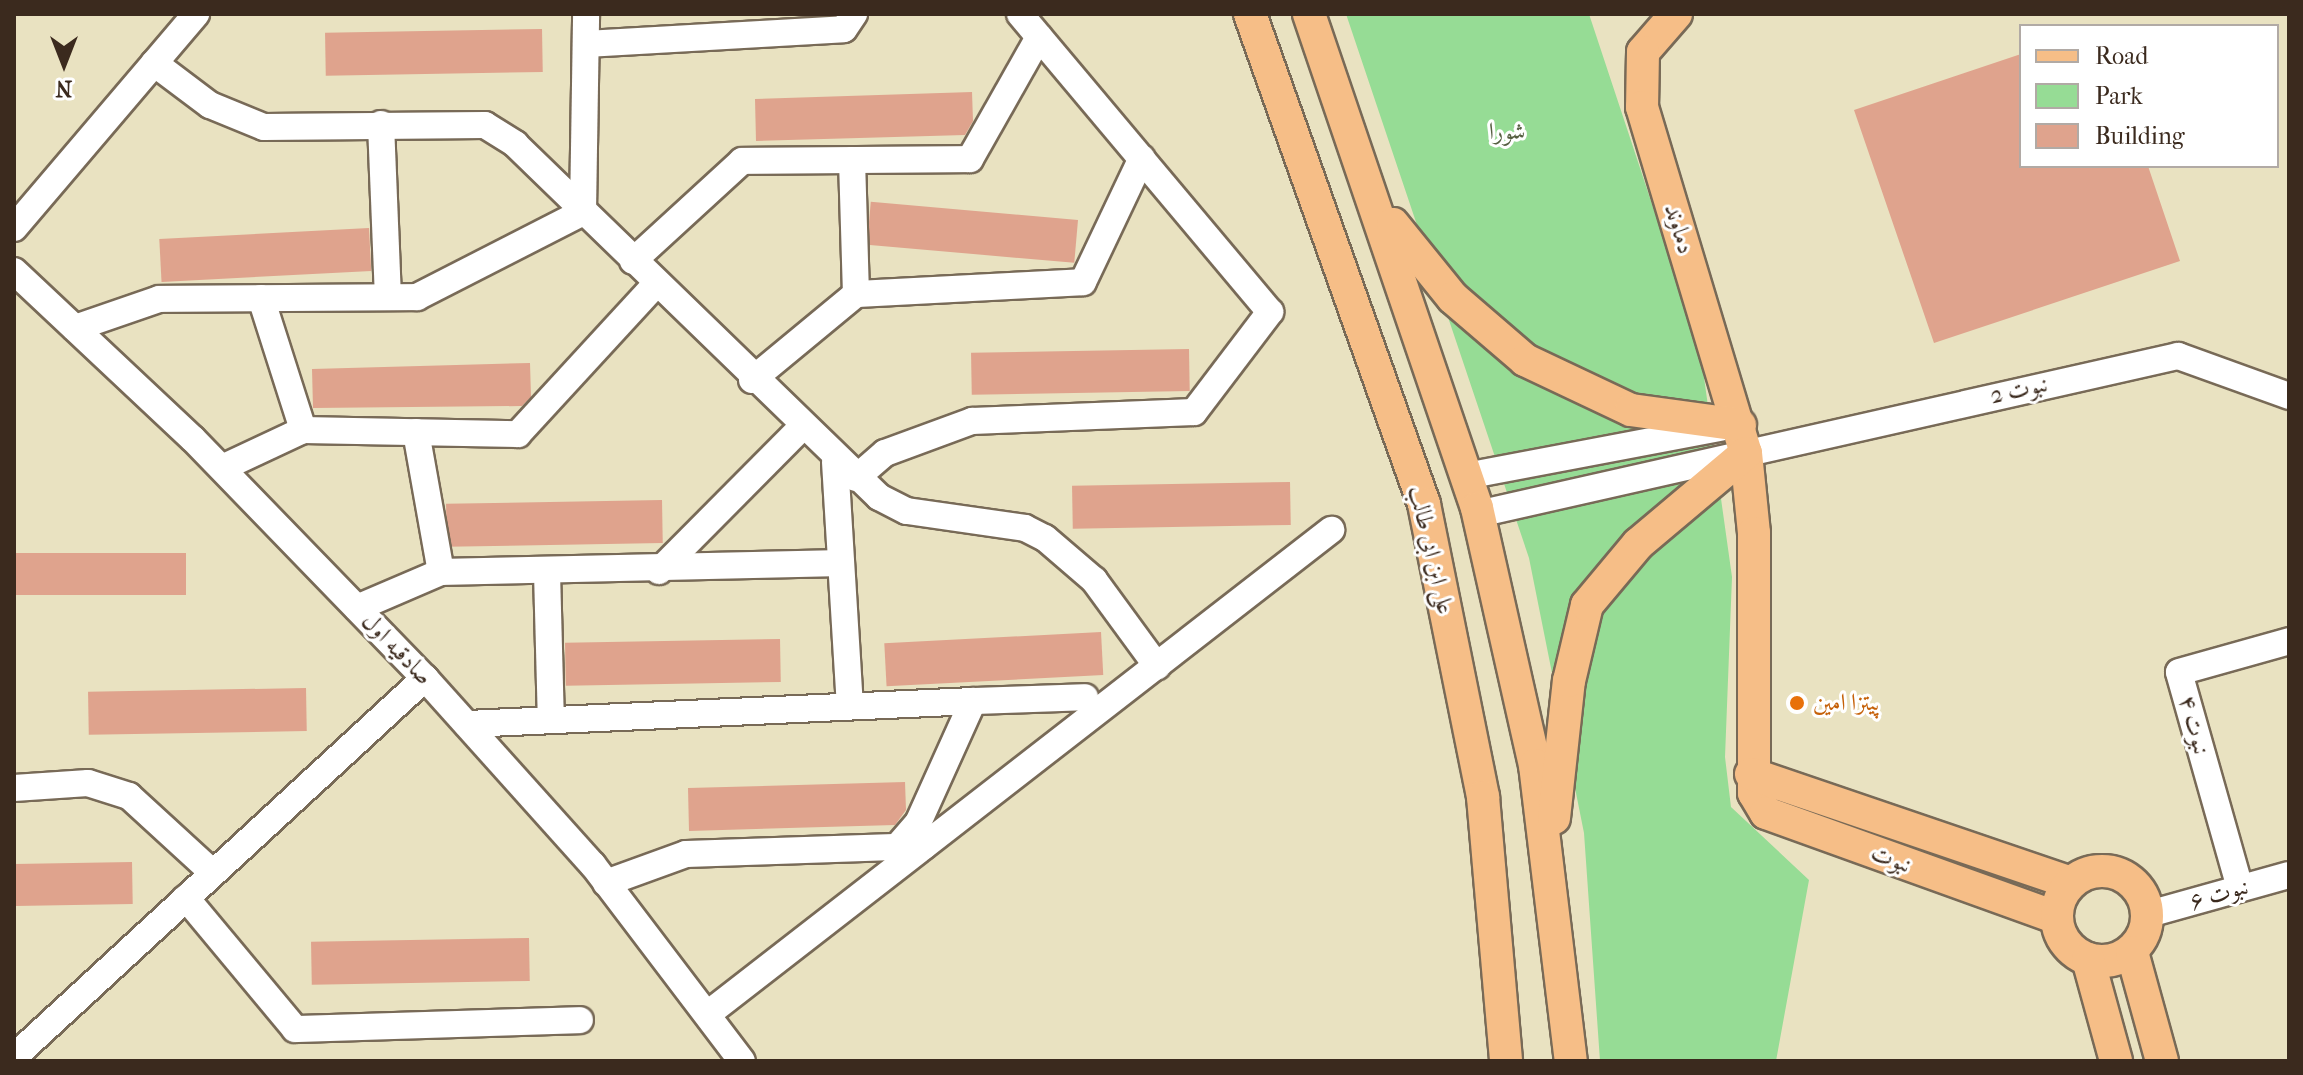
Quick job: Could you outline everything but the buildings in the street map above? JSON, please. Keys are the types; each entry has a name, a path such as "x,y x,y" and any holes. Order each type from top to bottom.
{"main road":[{"name":"علی ابن ابی طالب","path":"1250,14 1424,504 1483,797 1506,1061"},
{"path":"1309,14 1377,204 1478,514 1535,765 1571,1061"},
{"name":"دماوند","path":"1676,14 1643,52 1642,107 1743,439"},
{"path":"1377,204 1453,298 1525,360 1631,410 1743,439"},
{"path":"1548,873 1569,681 1587,605 1638,544 1743,439"},
{"name":"نبوت","path":"1743,439 1754,533 1751,774 1766,813 2057,918"},
{"name":"نبوت","path":"1751,774 2071,883"},
{"path":"2116,1061 2088,959 2066,944 2057,918 2071,883 2086,873 2121,874 2135,884 2149,914 2132,952 2162,1061"},
{"path":"2088,959 2132,952"}],"street":[{"path":"14,228 196,14"},
{"path":"583,212 586,14"},
{"path":"586,44 844,29 854,14"},
{"path":"856,478 885,453 972,421 1194,412 1270,312 1020,14"},
{"path":"633,261 742,161 970,159 1039,37"},
{"path":"154,63 210,105 264,127 485,125 515,144 835,462 907,511 1025,528 1045,538 1094,580 1157,666"},
{"path":"381,124 388,297"},
{"path":"752,380 856,294 1083,282 1142,158"},
{"path":"852,160 856,294"},
{"path":"75,328 159,299 417,297 583,212"},
{"name":"صادقیه اول","path":"14,271 222,468 425,678 606,883 709,1013 739,1060"},
{"path":"222,468 303,430 518,434 656,284"},
{"path":"261,298 303,430"},
{"name":"نبوت 2","path":"1743,439 2178,356 2289,396"},
{"path":"659,571 801,428"},
{"path":"416,432 441,572"},
{"path":"1466,476 1743,439"},
{"path":"1478,514 1743,439"},
{"path":"835,462 850,706"},
{"path":"709,1013 1331,530"},
{"path":"357,608 441,572 659,571 841,563"},
{"path":"547,572 551,720"},
{"name":"نبوت ۴","path":"2240,888 2179,672 2289,641"},
{"path":"14,1057 425,678"},
{"path":"467,724 1085,697"},
{"path":"897,847 918,823 973,701"},
{"path":"14,788 88,783 129,796 213,873"},
{"path":"606,883 686,854 924,846"},
{"name":"نبوت ۶","path":"2149,914 2289,875"},
{"path":"186,898 295,1029 580,1020"}],"green space":[{"name":"شورا","path":"1346,14 1589,14 1700,349 1732,577 1725,757 1731,807 1809,880 1776,1061 1600,1061 1584,833 1529,558"}],"place":[{"name":"پیتزا امین","path":"1797,703"}]}
